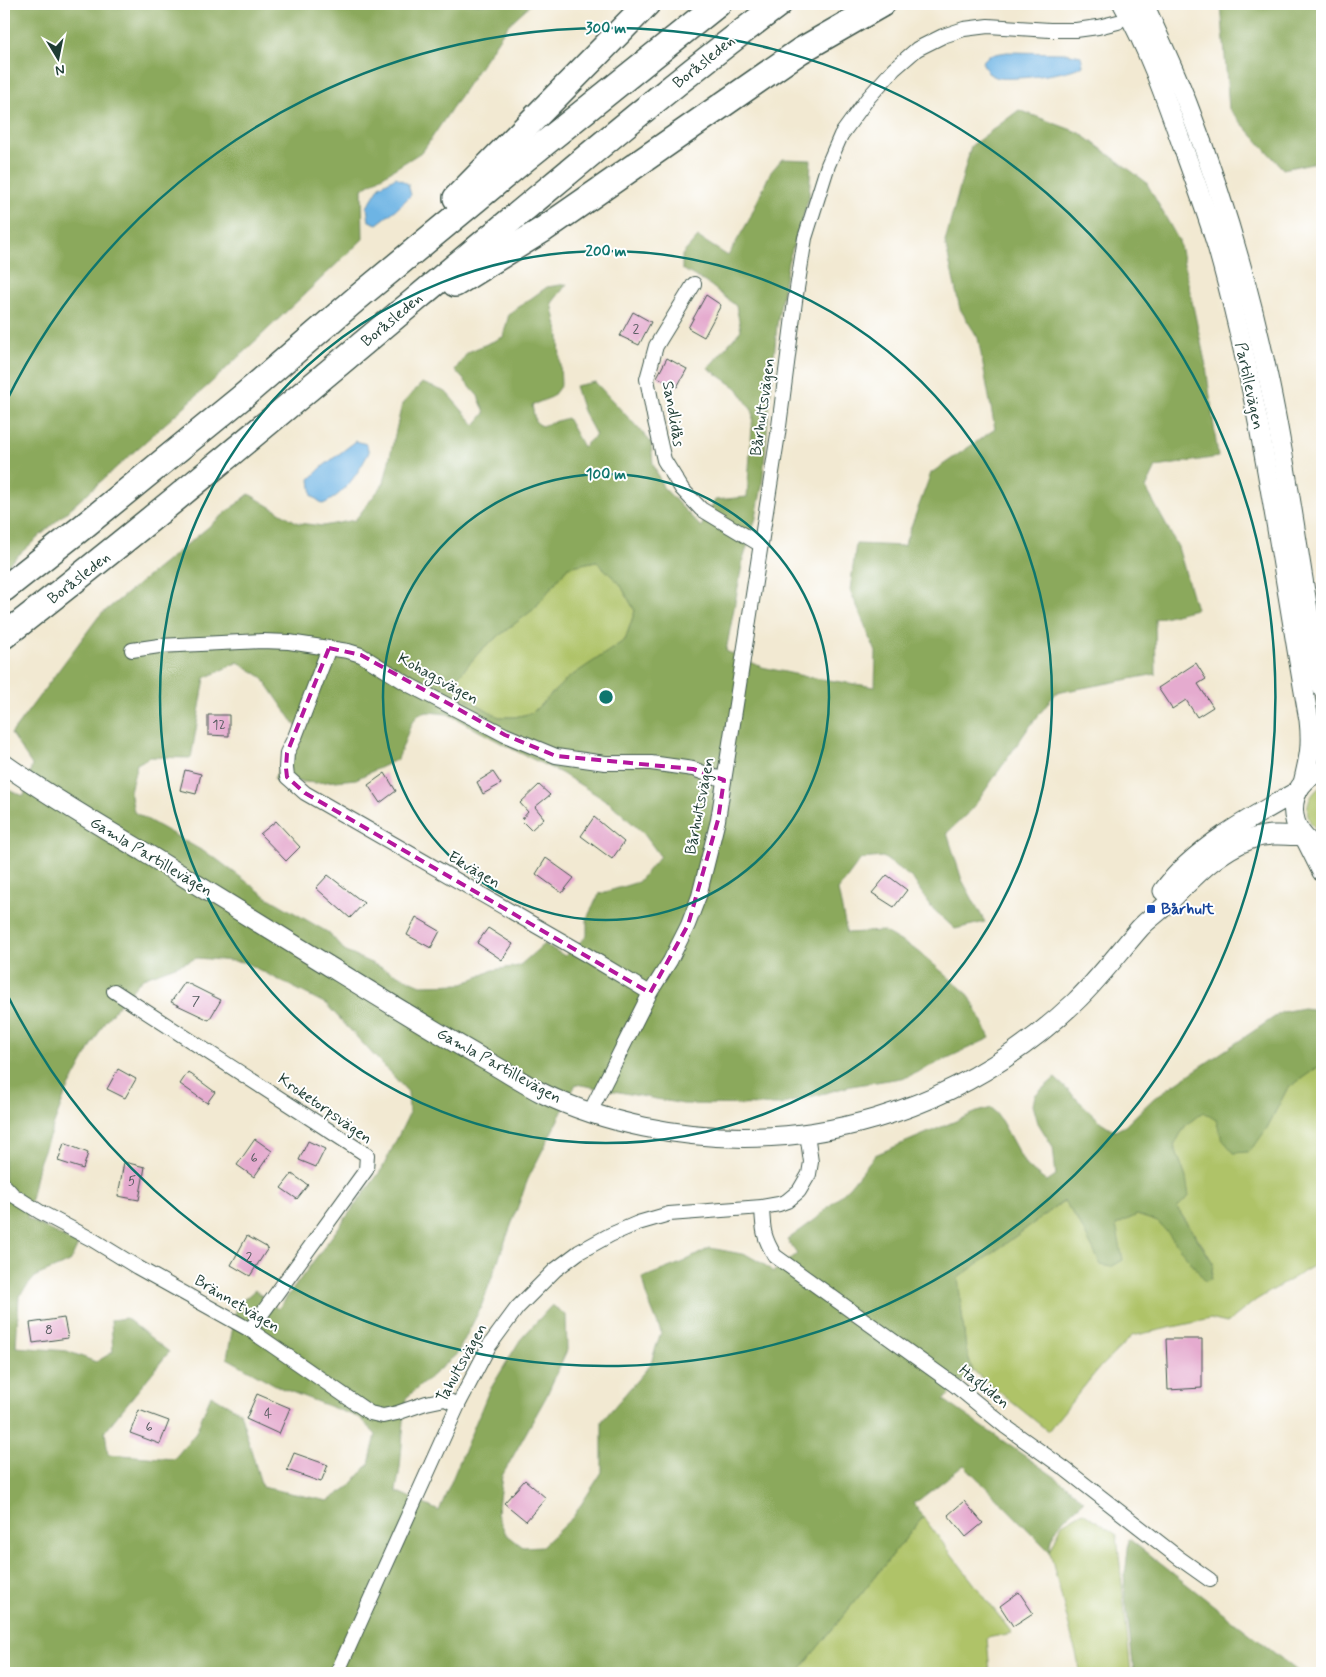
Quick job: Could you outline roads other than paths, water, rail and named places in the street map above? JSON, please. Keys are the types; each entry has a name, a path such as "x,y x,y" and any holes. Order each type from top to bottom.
{"highway":[{"path":"356,299 647,4"},
{"path":"4,589 241,398 356,299 525,159 718,4"},
{"name":"Boråsleden","path":"4,636 141,528 550,188 743,30 779,4"},
{"path":"378,331 544,229 800,51 882,4"}],"street":[{"name":"Partillevägen","path":"1144,4 1188,106 1211,168 1235,240 1253,307 1270,383 1322,688"},
{"name":"Partillevägen","path":"1121,13 1171,113 1217,247 1240,339 1268,480 1309,720 1311,753 1294,800 1294,819 1298,828 1310,842"},
{"name":"Bårhultsvägen","path":"650,994 670,961 688,925 699,896 718,820 761,545 805,238 828,165 841,135 868,98 894,69 917,49 942,36 964,29 988,26 1076,30 1098,27 1121,13"},
{"name":"Sandlidås","path":"694,284 656,346 647,379 654,421 664,460 682,489 701,509 761,545"},
{"name":"Kohagsvägen","path":"132,650 158,646 262,641 289,642 361,655 411,686 505,735 556,756 605,763 651,763 693,770 724,780"},
{"name":"Ekvägen","path":"329,648 295,737 287,752 287,777 305,793 585,954 650,994"},
{"name":"Gamla Partillevägen","path":"4,764 89,819 463,1047 545,1094 590,1112 628,1123 686,1134 728,1138 755,1138 807,1133 856,1124 893,1114 972,1080 1042,1032 1078,999 1111,964 1143,925 1168,903 1180,889 1214,860 1247,840 1263,836 1278,834 1310,842"},
{"name":"Gamla Partillevägen","path":"1143,925 1151,909 1185,865 1206,848 1300,787 1311,776 1322,771"},
{"path":"1310,842 1322,872"},
{"name":"Kroketorpsvägen","path":"114,991 367,1155 366,1170 250,1330"},
{"path":"590,1112 650,994"},
{"name":"Tahultsvägen","path":"337,1673 458,1405 489,1346 517,1308 555,1270 579,1252 610,1235 638,1223 668,1214 762,1207 788,1201 804,1185 809,1174 811,1162 807,1133"},
{"name":"Brännetvägen","path":"4,1185 13,1195 40,1212 94,1240 137,1267 250,1330 370,1413 382,1416 445,1399 458,1405"},
{"name":"Hagliden","path":"762,1207 764,1234 768,1245 776,1256 956,1386 1006,1427 1065,1469 1210,1580"}],"water":[{"path":"1007,52 1065,53 1081,56 1083,65 1055,74 1029,77 999,78 988,73 982,62 989,55"},
{"path":"396,177 408,184 411,195 377,224 369,221 367,207 380,186"},
{"path":"356,441 366,444 369,452 361,467 344,489 323,504 312,496 310,479 322,467"}],"place":[{"name":"Bårhult","path":"1151,909"}]}
